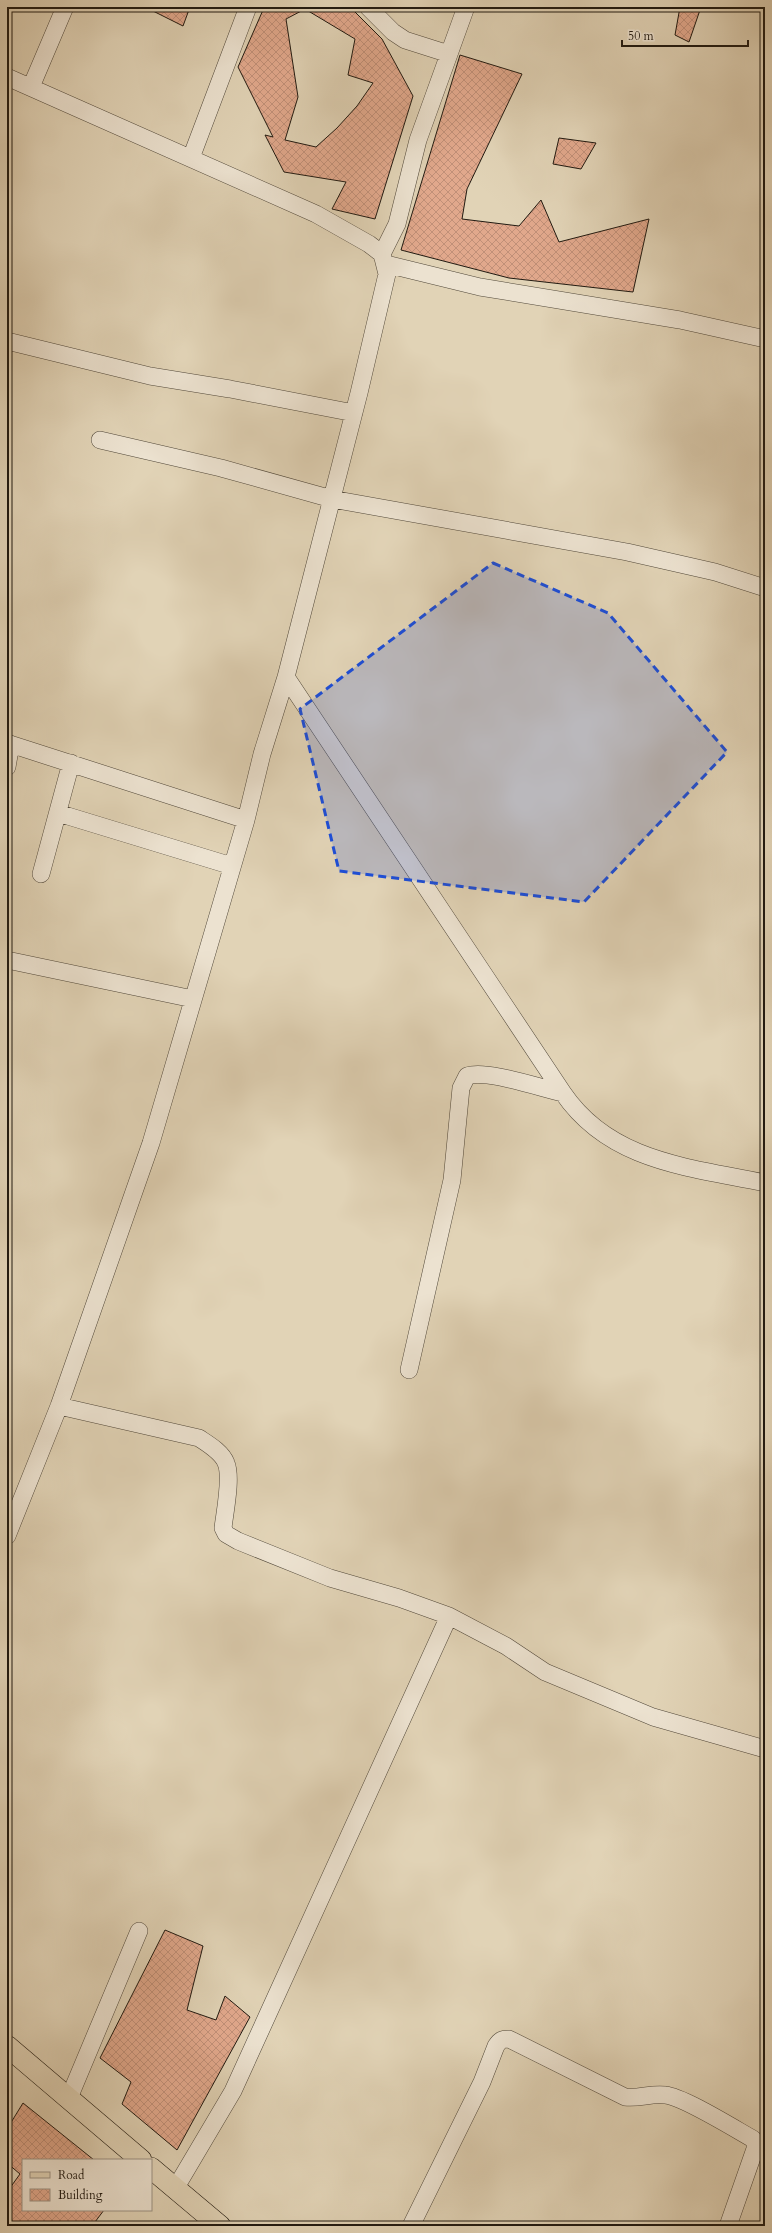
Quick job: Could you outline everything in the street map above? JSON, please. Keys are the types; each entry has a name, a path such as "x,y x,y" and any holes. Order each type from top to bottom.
{"main road":[{"path":"7,2046 140,2159"},
{"path":"152,2169 220,2226"}],"street":[{"path":"31,87 66,7"},
{"path":"191,158 248,7"},
{"path":"368,7 393,32 405,40 449,54"},
{"path":"7,1536 59,1406 151,1144 192,999 246,820 262,754 286,677 385,287 384,259 397,224 418,140 466,7"},
{"path":"7,77 316,214 369,244 384,259 480,286 680,320 765,339"},
{"path":"7,341 150,376 230,389 354,413"},
{"path":"100,440 221,468 332,499 627,552 715,572 765,588"},
{"path":"286,677 563,1093 587,1122 605,1137 637,1154 684,1166 765,1183"},
{"path":"7,767 9,744 246,820"},
{"path":"41,874 71,763"},
{"path":"58,813 232,866"},
{"path":"7,960 192,999"},
{"path":"409,1370 452,1180 459,1099 461,1088 466,1076 474,1073 488,1075 563,1093"},
{"path":"59,1406 199,1438 214,1448 226,1462 229,1472 223,1528 226,1534 238,1542 330,1578 400,1598 449,1616 506,1646 545,1672 583,1689 671,1723 765,1749"},
{"path":"175,2189 233,2091 449,1616"},
{"path":"69,2098 139,1931"},
{"path":"411,2226 482,2082 496,2046 500,2040 509,2039 625,2097 633,2098 657,2095 674,2096 753,2139 756,2146 728,2226"}],"highlighted area":[{"path":"493,563 608,613 727,752 584,902 339,871 300,709"}],"building":[{"path":"145,7 190,7 183,26"},
{"path":"270,7 350,7 382,39 413,96 375,219 332,209 346,182 284,172 265,135 273,137 238,67 263,10","holes":["305,9 355,39 348,75 373,83 357,106 337,128 316,147 285,140 298,97 286,19"]},
{"path":"680,7 701,7 689,42 675,35"},
{"path":"460,55 522,74 467,189 462,219 519,226 541,200 559,242 649,219 633,292 509,278 401,250"},
{"path":"559,138 596,143 581,169 553,164"},
{"path":"165,1930 203,1946 187,2010 216,2020 225,1996 250,2017 177,2150 122,2104 131,2082 100,2058"},
{"path":"23,2103 93,2159 22,2159 22,2211 103,2211 92,2226 7,2226 7,2192 20,2174 7,2163 7,2129"}]}
